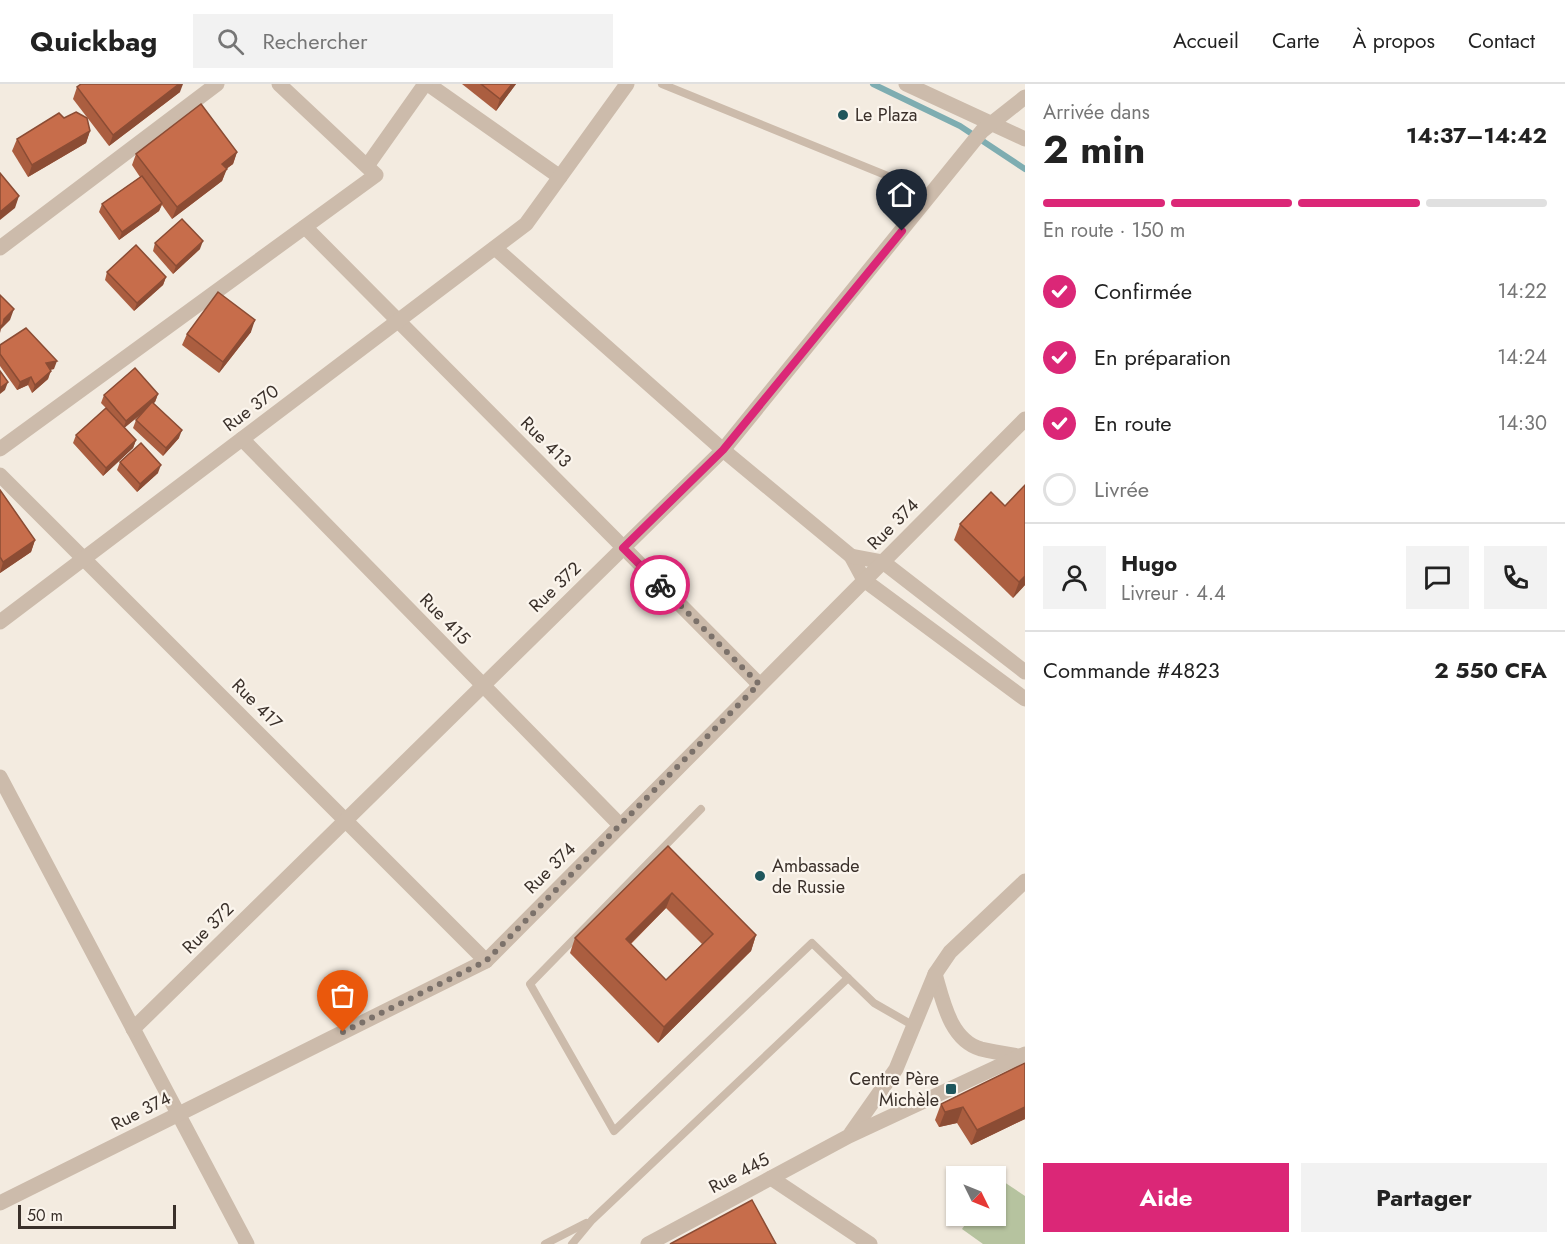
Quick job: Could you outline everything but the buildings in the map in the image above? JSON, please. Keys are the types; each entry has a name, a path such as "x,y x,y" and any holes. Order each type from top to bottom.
{"street":[{"path":"0,248 217,84"},
{"path":"0,449 376,175 279,84"},
{"path":"367,166 426,84 560,177"},
{"name":"Rue 370","path":"0,622 526,224 627,84"},
{"path":"906,84 986,127 1025,139"},
{"name":"Rue 372","path":"133,1029 723,450 986,127 1025,97"},
{"name":"Rue 413","path":"305,227 759,684"},
{"path":"495,248 723,450 851,556 864,580 1025,699"},
{"name":"Rue 374","path":"1,1200 486,961 1025,419"},
{"name":"Rue 415","path":"242,439 620,825"},
{"name":"Rue 417","path":"0,475 486,961"},
{"path":"851,556 883,562 1025,672"},
{"path":"0,777 247,1244"},
{"path":"849,1136 896,1069 935,974 950,952 1025,881"},
{"path":"935,974 948,1017 956,1029 978,1048 1022,1055"},
{"name":"Rue 445","path":"648,1244 849,1136 1022,1055"},
{"path":"771,1178 870,1244"}],"lane":[{"path":"662,84 932,194"},
{"path":"701,809 530,984 614,1131 812,943 874,1003 914,1026"},
{"path":"572,1244 592,1220 848,978"},
{"path":"545,1244 592,1220"}],"green space":[{"path":"1006,1183 1025,1196 1025,1244 983,1244 962,1229 964,1226 1006,1226"}],"waterway":[{"path":"873,84 960,126 1025,169"}],"way so far":[{"path":"343,1032 486,961 759,684 660,585"}],"place":[{"name":"Le Plaza","path":"843,115"},
{"name":"Ambassade de Russie","path":"760,876"},
{"name":"Centre Père Michèle","path":"951,1089"}],"route":[{"path":"660,585 623,548 723,450 902,231"}]}
